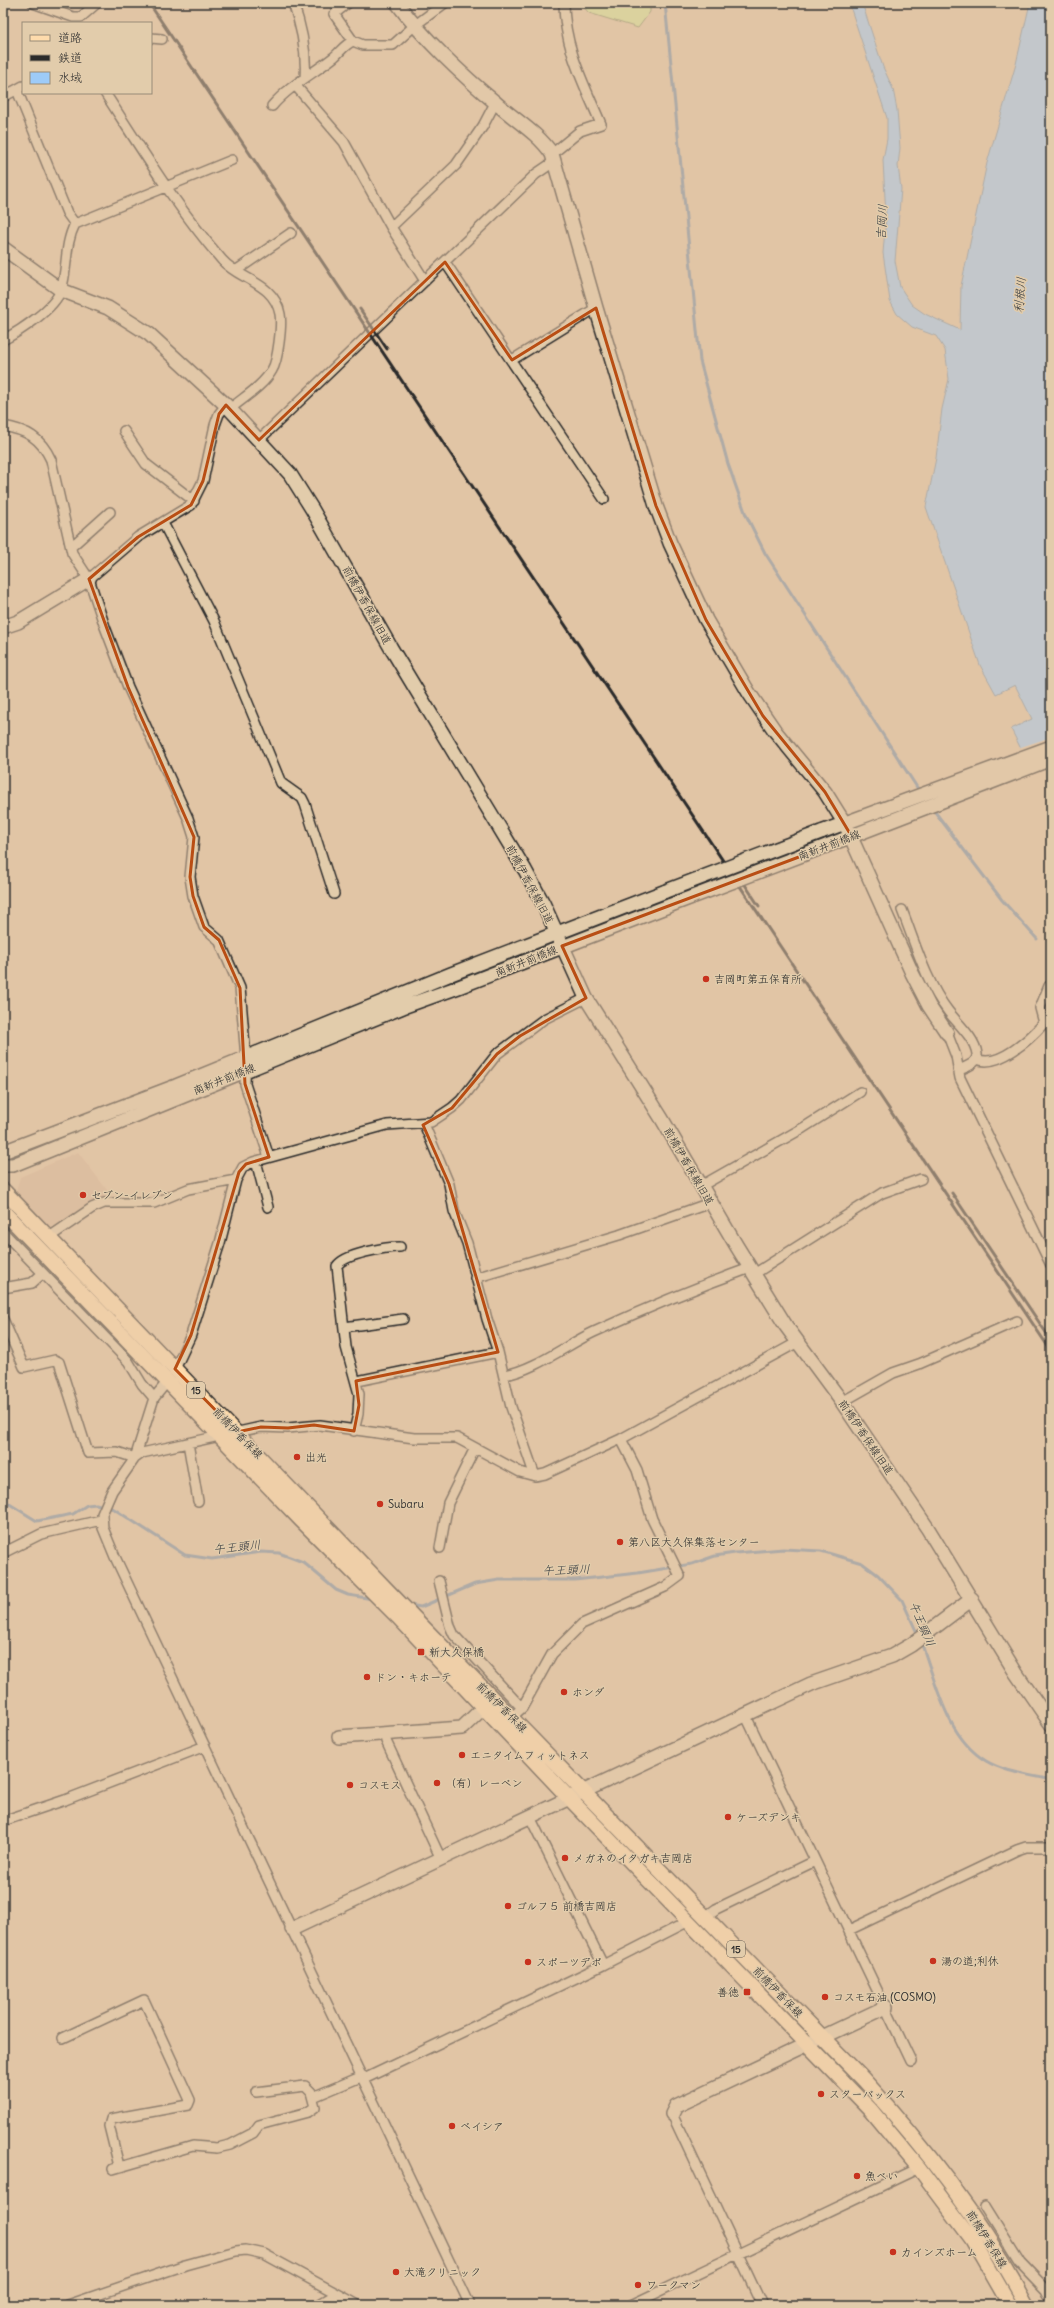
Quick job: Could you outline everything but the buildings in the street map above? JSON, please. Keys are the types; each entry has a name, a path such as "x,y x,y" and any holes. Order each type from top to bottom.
{"main road":[{"name":"前橋伊香保線","path":"3,1190 414,1618 517,1713 585,1791 705,1917 823,2037 892,2111 940,2170 984,2232 1027,2305"},
{"name":"前橋伊香保線","path":"3,1211 219,1436 398,1617 569,1798 871,2110 920,2168 972,2239 1010,2305"}],"street":[{"path":"34,3 83,20 97,3"},
{"path":"293,3 304,37 306,58 305,78"},
{"path":"348,3 334,14 353,41 363,45 393,45 414,26 445,3"},
{"path":"397,3 414,26 495,103 539,137 554,158 596,308 656,506 670,543 706,620 763,716 825,792 852,837 912,973 929,1006 952,1042 960,1078 1000,1163 1051,1265"},
{"path":"259,440 580,132 601,124 575,62 564,26 564,3"},
{"path":"152,38 162,39"},
{"path":"272,106 295,85 334,57 342,48 353,41"},
{"path":"295,85 344,142 391,227 425,281"},
{"path":"3,97 20,88"},
{"path":"22,94 66,214 75,224"},
{"path":"3,627 18,622 89,579 138,537 191,505 202,481 219,414 252,391 272,370 281,331 280,313 275,300 268,292 223,261 166,187 106,94"},
{"path":"391,227 456,165 483,126 495,103"},
{"path":"75,224 232,160"},
{"path":"3,340 14,334 52,305 61,290 66,254 75,224"},
{"path":"237,270 290,233"},
{"name":"前橋伊香保線旧道","path":"3,248 61,290 108,308 149,334 228,407 290,474 312,509 391,648 525,870 543,903 555,933 586,998 659,1112 710,1203 798,1342 842,1402 972,1599 1016,1673 1051,1724"},
{"path":"445,262 604,499"},
{"path":"512,360 596,308"},
{"path":"3,426 27,432 45,447 52,460 71,547 89,579 105,627 128,687 192,830 194,837 190,877 193,896 204,927 219,940 240,988 245,1084 269,1157"},
{"path":"124,431 146,464 194,501"},
{"path":"71,547 110,512"},
{"path":"163,523 214,621 281,783 302,798 305,804 334,894"},
{"name":"南新井前橋線","path":"3,1165 13,1164 28,1159 245,1064 555,933 1051,747"},
{"name":"南新井前橋線","path":"3,1152 562,946 852,837 1051,759"},
{"path":"902,910 934,989 946,1009 971,1041 977,1054 976,1059 971,1065 958,1070"},
{"path":"976,1059 983,1062 994,1061 1033,1036 1044,1023 1040,1008 1049,986"},
{"path":"175,1369 192,1335 220,1243 236,1180 243,1167 269,1157 387,1125 424,1124 435,1120 452,1108 497,1054 544,1019 586,998"},
{"path":"701,1186 803,1128 860,1092"},
{"path":"424,1124 449,1184 454,1211 467,1242 475,1278 498,1352 521,1440 535,1471 535,1476"},
{"path":"256,1161 268,1207"},
{"path":"504,1375 550,1356 591,1333 690,1289 752,1271 882,1194 921,1179"},
{"path":"48,1238 92,1208 104,1203 154,1204 188,1189 236,1180"},
{"path":"475,1278 619,1235 710,1203"},
{"path":"3,1232 128,1362 142,1384 154,1398"},
{"path":"354,1431 359,1405 356,1381 349,1362 336,1268 338,1263 349,1257 390,1247 400,1247"},
{"path":"3,1288 32,1283 43,1274"},
{"path":"3,1319 24,1367 55,1360 59,1362 88,1453 117,1452 135,1458"},
{"path":"344,1327 404,1319"},
{"path":"842,1402 893,1373 919,1364 1017,1321"},
{"path":"135,1458 142,1453 262,1427 288,1428 314,1425 414,1438 457,1438 511,1468 535,1476 545,1474 621,1439 798,1342"},
{"path":"356,1381 498,1352"},
{"path":"167,1382 154,1398 135,1458 108,1499 101,1517 114,1557 470,2305"},
{"path":"439,1581 446,1611 454,1635 517,1713 552,1654 576,1629 599,1615 667,1586 678,1578 678,1574 670,1555 652,1519 638,1470 621,1439"},
{"path":"188,1443 198,1501"},
{"path":"440,1548 448,1503 475,1448"},
{"path":"3,1553 41,1534 101,1517"},
{"path":"292,1929 745,1714 811,1684 882,1660 911,1645 972,1599"},
{"path":"339,1737 462,1728 483,1708"},
{"path":"745,1714 911,2061"},
{"path":"385,1733 386,1741 441,1859"},
{"path":"3,1821 65,1800 205,1746"},
{"path":"530,1817 603,1965"},
{"path":"849,1930 1017,1850 1026,1847 1051,1847"},
{"path":"705,1917 716,1908 815,1861"},
{"path":"313,2097 363,2078 603,1965 689,1921"},
{"path":"62,2038 144,2000 190,2100 188,2105 111,2119 109,2126 116,2167 193,2146 217,2148 230,2145 252,2133 259,2125 311,2111 315,2107 309,2088 305,2086 256,2092"},
{"path":"762,2305 672,2114 676,2106 886,2007"},
{"path":"631,2305 920,2168"},
{"path":"985,2206 1020,2262 1046,2289 1051,2299"},
{"path":"68,2305 185,2265 236,2250 254,2251 264,2254 358,2305"},
{"path":"318,2305 337,2294"}],"highlighted area":[{"path":"445,262 512,360 596,308 656,506 706,620 763,716 825,792 852,837 562,946 586,998 520,1036 497,1054 452,1108 423,1125 449,1184 498,1352 356,1381 359,1405 354,1431 314,1425 288,1428 261,1427 237,1432 175,1369 191,1335 239,1172 246,1164 269,1157 245,1084 240,988 219,940 204,927 193,896 190,877 194,837 128,687 89,579 138,537 191,505 203,481 219,414 226,405 259,440"}],"shaded area":[{"path":"78,1152 114,1199 54,1230 15,1194 20,1177"}],"green space":[{"path":"580,3 650,3 650,12 638,28 589,13"}],"water":[{"name":"利根川","path":"849,3 862,3 883,67 893,89 897,110 900,148 898,166 901,189 895,261 900,287 912,305 925,314 960,330 961,286 987,163 1016,64 1030,3 1051,3 1051,276 1049,291 1051,364 1051,759 1021,749 1011,729 1032,719 1015,685 996,694 980,665 926,507 936,458 942,409 949,379 945,350 936,336 912,327 897,314 890,301 883,253 886,217 883,160 887,139 887,118"}],"pier":[{"path":"1051,737 1051,761 1030,770 1018,748"}],"waterway":[{"path":"665,3 700,361 728,464 746,515 765,553 920,792"},
{"path":"932,808 1002,900 1037,939"},
{"name":"午王頭川","path":"3,1500 37,1521 73,1514 87,1505 96,1504 114,1509 185,1555 212,1559 261,1552 279,1553 303,1562 336,1590 348,1595 373,1599"},
{"name":"午王頭川","path":"409,1605 421,1607 475,1584 499,1580 575,1580 638,1573 692,1564 715,1556 735,1553 783,1549 821,1551 862,1563 878,1575 902,1600 918,1635"},
{"name":"午王頭川","path":"921,1642 944,1708 961,1738 972,1751 986,1761 1001,1768 1051,1780"}],"railway":[{"path":"149,3 1051,1351"},
{"path":"360,309 387,349"},
{"path":"734,868 759,906"},
{"path":"952,1193 1051,1340"}],"place":[{"name":"吉岡町第五保育所","path":"706,979"},
{"name":"セブン-イレブン","path":"83,1195"},
{"name":"出光","path":"297,1457"},
{"name":"Subaru","path":"380,1504"},
{"name":"第八区大久保集落センター","path":"620,1542"},
{"name":"新大久保橋","path":"421,1652"},
{"name":"ドン・キホーテ","path":"367,1677"},
{"name":"ホンダ","path":"564,1692"},
{"name":"エニタイムフィットネス","path":"462,1755"},
{"name":"（有）レーベン","path":"437,1783"},
{"name":"コスモス","path":"350,1785"},
{"name":"ケーズデンキ","path":"728,1817"},
{"name":"メガネのイタガキ吉岡店","path":"565,1858"},
{"name":"ゴルフ５ 前橋吉岡店","path":"508,1906"},
{"name":"湯の道;利休","path":"933,1961"},
{"name":"スポーツデポ","path":"528,1962"},
{"name":"善徳","path":"747,1992"},
{"name":"コスモ石油 (COSMO)","path":"825,1997"},
{"name":"スターバックス","path":"821,2094"},
{"name":"ベイシア","path":"452,2126"},
{"name":"魚べい","path":"857,2176"},
{"name":"カインズホーム","path":"893,2252"},
{"name":"大滝クリニック","path":"396,2272"},
{"name":"ワークマン","path":"638,2285"}],"water label":[{"name":"吉岡川","path":"882,222"}]}
